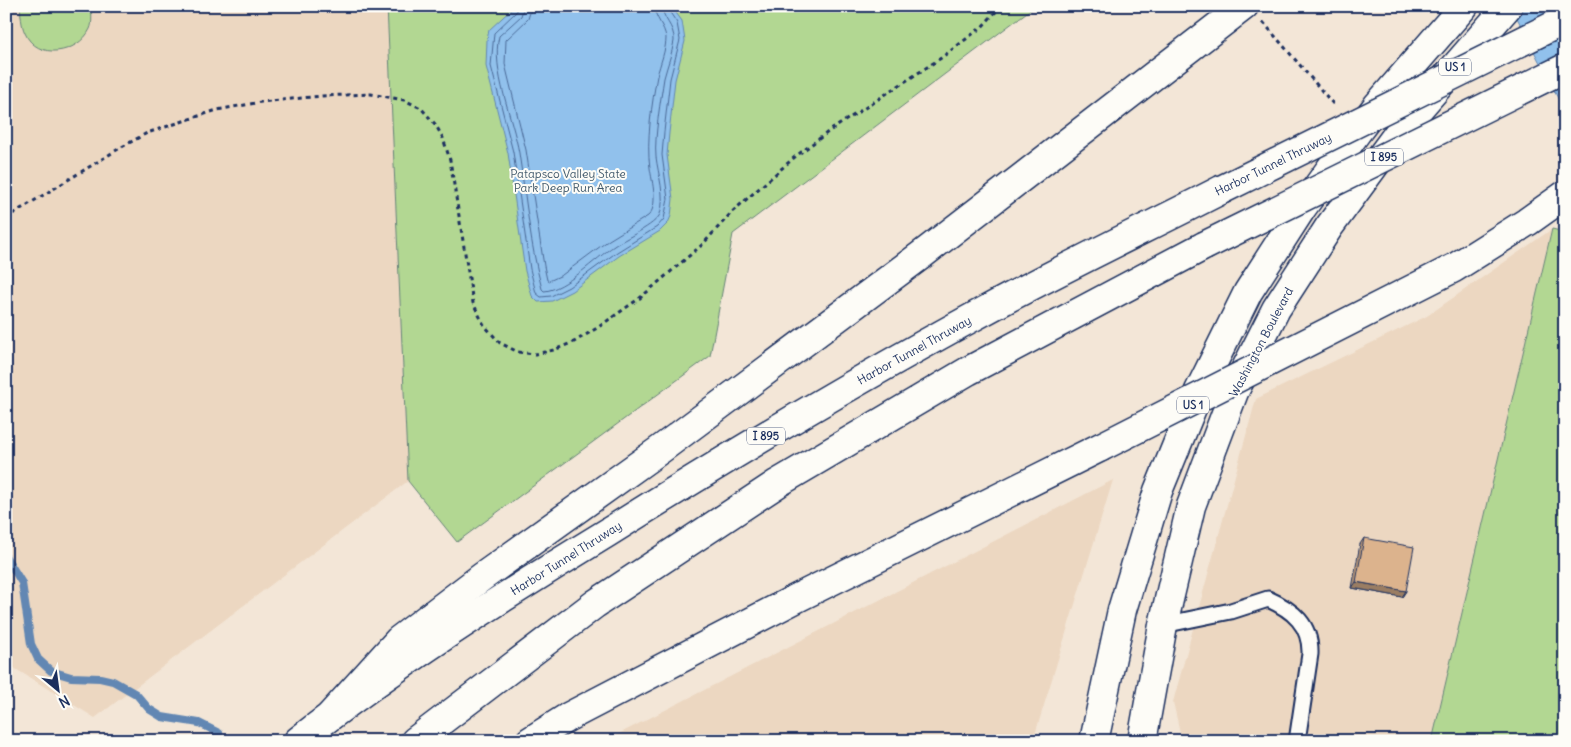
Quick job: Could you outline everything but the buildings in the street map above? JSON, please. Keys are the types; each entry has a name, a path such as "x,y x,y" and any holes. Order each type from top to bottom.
{"main road":[{"name":"US 1","path":"1094,741 1122,610 1158,491 1199,390 1248,292 1302,208 1357,132 1377,106 1464,6"},
{"name":"Washington Boulevard","path":"1142,741 1163,625 1191,506 1234,392 1276,309 1328,227 1402,128 1508,6"},
{"path":"331,714 399,640 482,577 669,443 916,259 1192,45 1253,14"},
{"name":"Harbor Tunnel Thruway","path":"298,741 331,714 413,657 554,565 861,379 978,314 1221,190 1565,20"},
{"name":"I 895","path":"415,741 595,604 778,483 968,371 1204,246 1565,68"},
{"path":"530,741 568,716 790,601 1101,447 1454,268 1528,222 1565,195"}],"lane":[{"path":"1163,625 1231,611 1268,599 1281,604 1292,613 1304,626 1310,640 1310,654 1297,741"}],"path":[{"path":"6,218 120,148 148,133 217,110 261,102 322,96 371,94 404,100 420,108 435,124 443,138 450,160 474,303 484,325 500,343 518,352 535,354 554,350 574,342 640,298 703,244 732,212 796,156 828,132 941,58 982,27 1000,6"},
{"path":"1253,14 1357,132"}],"shaded area":[{"path":"6,6 387,6 408,481 95,718 6,663"},
{"path":"1552,229 1432,741 1182,741 1173,702 1256,399 1427,316"},
{"path":"1113,480 1033,741 605,741"}],"green space":[{"path":"20,6 92,6 91,27 76,44 67,49 48,51 39,48 31,42 25,33"},
{"name":"Patapsco Valley State Park Deep Run Area","path":"387,6 1035,6 733,234 710,356 457,542 408,481"},
{"path":"1552,229 1565,232 1565,741 1432,741"}],"water":[{"path":"515,6 671,6 682,21 685,41 675,80 669,133 667,155 673,199 671,216 668,223 660,231 619,256 572,291 552,301 538,302 532,296 525,271 508,153 486,66 489,30"},
{"path":"1511,6 1565,6 1565,112"}],"waterway":[{"path":"6,557 22,583 31,644 38,659 51,671 71,677 100,678 113,681 136,694 149,709 162,717 199,723 219,733"}]}
